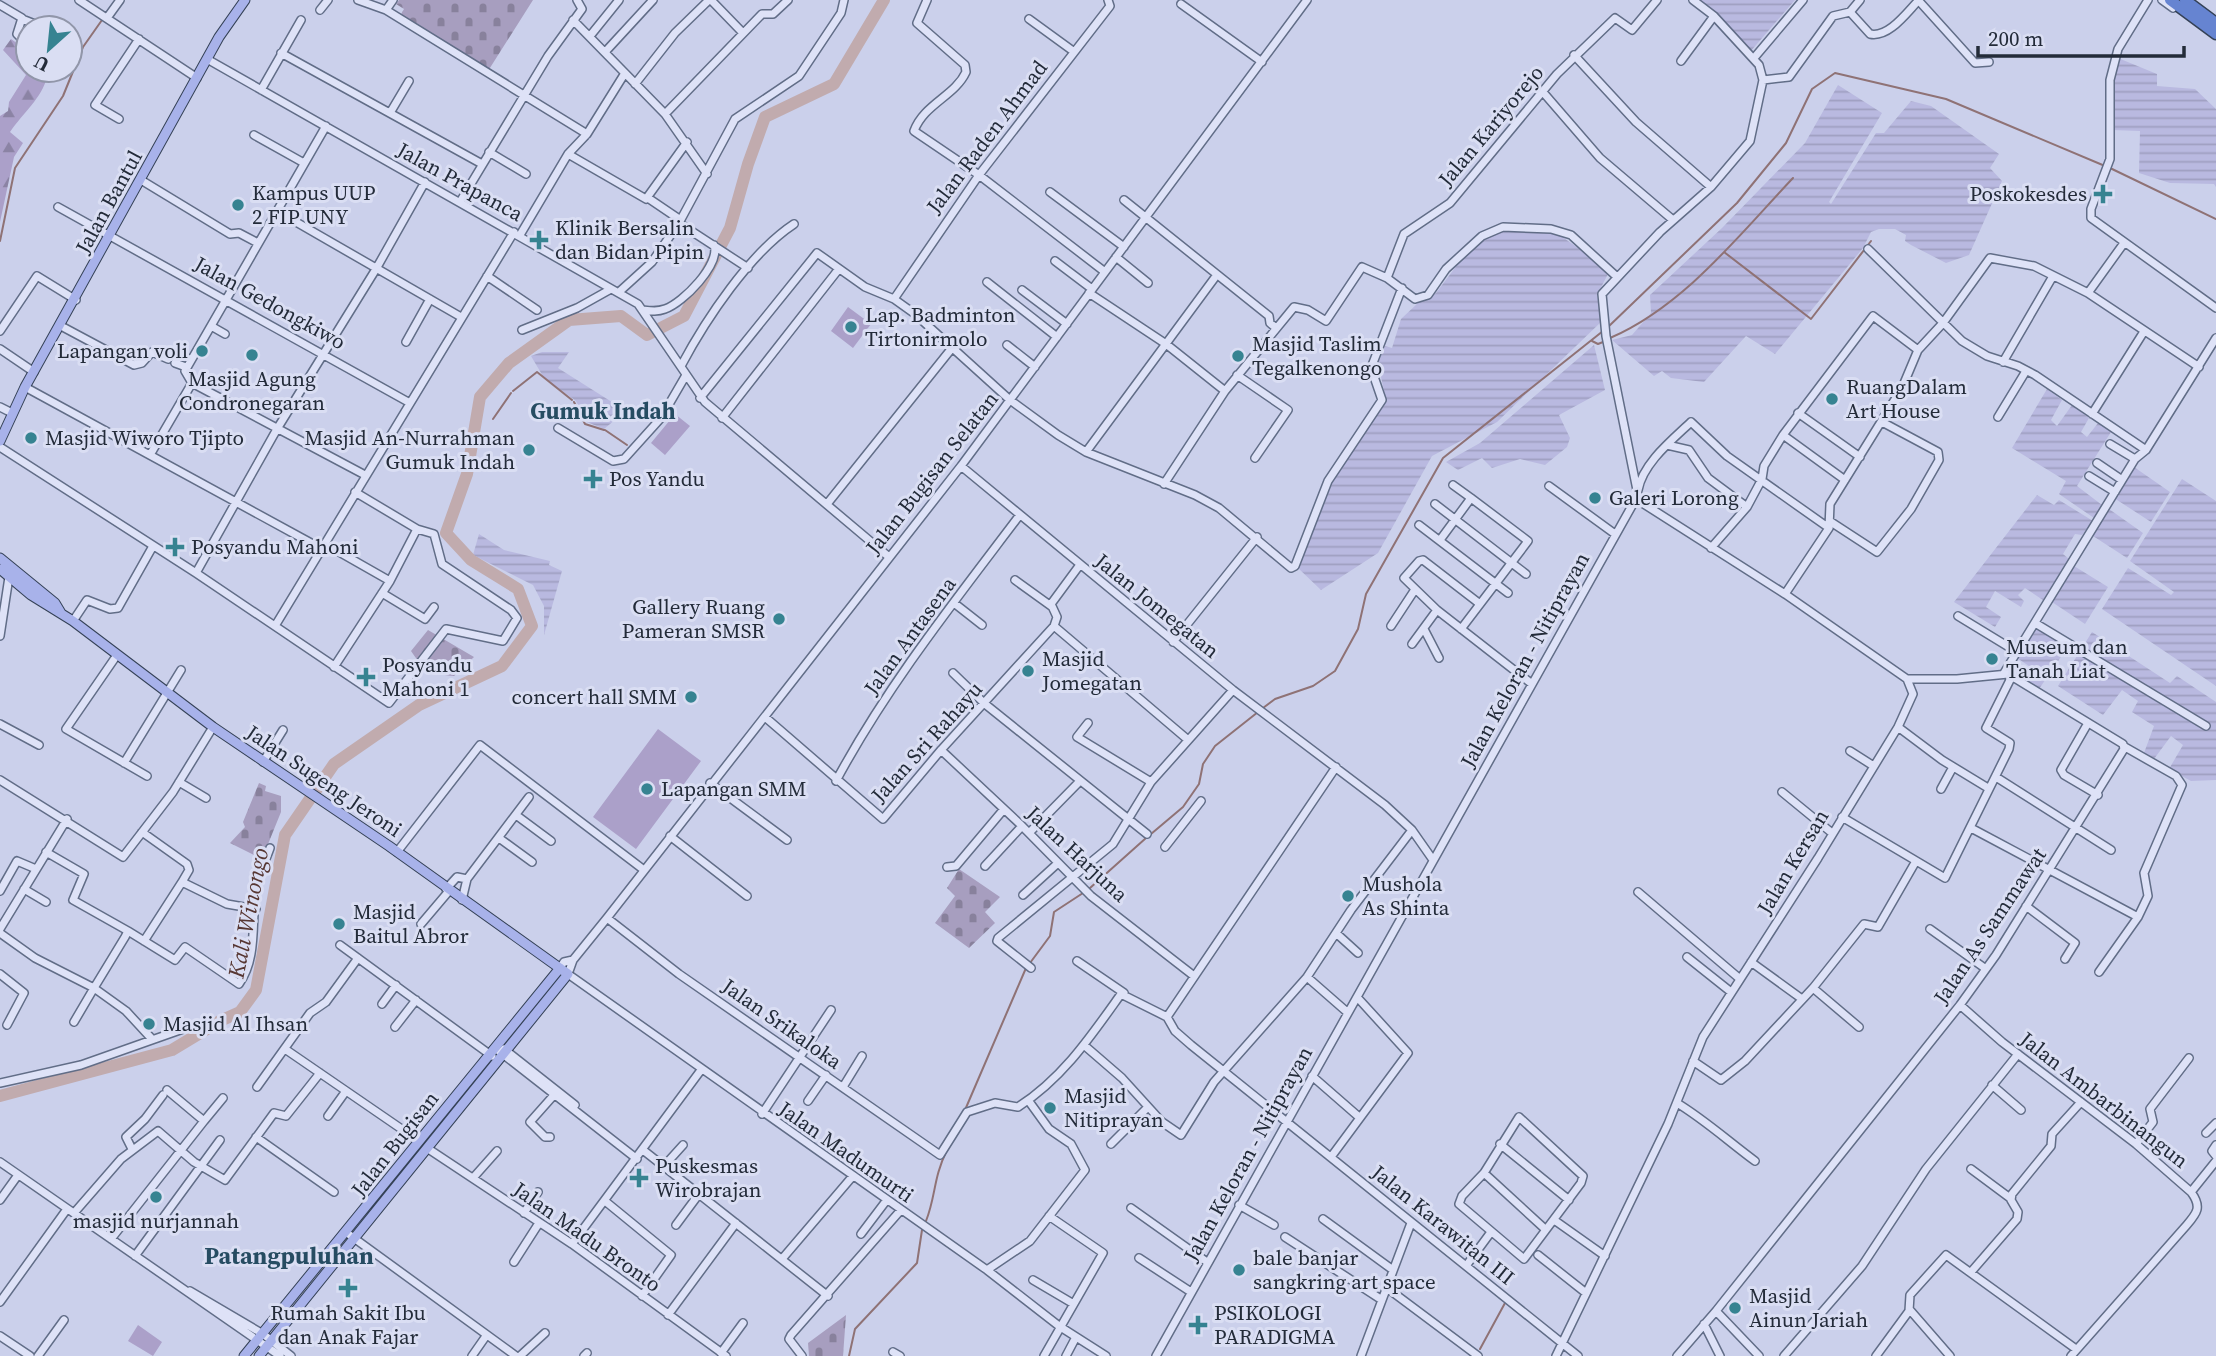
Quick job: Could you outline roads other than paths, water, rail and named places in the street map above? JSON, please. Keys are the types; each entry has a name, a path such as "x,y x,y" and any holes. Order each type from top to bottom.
{"highway":[{"path":"2170,0 2216,34"},
{"path":"2185,0 2216,23"},
{"path":"2193,0 2216,17"}],"main road":[{"name":"Jalan Bantul","path":"0,441 25,387 76,300 207,59 245,0"},
{"name":"Jalan Bantul","path":"0,432 7,424"},
{"name":"Jalan Sugeng Jeroni","path":"0,558 55,603 61,613"},
{"name":"Jalan Sugeng Jeroni","path":"0,569 213,727 397,852 564,971"},
{"name":"Jalan Bugisan","path":"259,1356 419,1141 498,1052 564,971"},
{"name":"Jalan Bugisan","path":"244,1356 428,1147 498,1052"},
{"path":"419,1141 428,1147"}],"street":[{"path":"107,18 120,0"},
{"path":"320,10 328,0"},
{"path":"358,0 386,10 587,134"},
{"path":"386,10 393,0"},
{"path":"460,202 524,95 582,8 577,0"},
{"path":"590,36 619,0"},
{"path":"606,51 653,0"},
{"path":"635,84 671,38 710,0 742,32"},
{"path":"665,114 762,13 773,14 788,0"},
{"path":"522,330 615,291 652,262 707,174 735,119 756,102 795,79 841,13 844,0"},
{"path":"927,0 917,23 965,65 966,72 962,80 919,120 919,134 979,175 1105,272"},
{"name":"Jalan Raden Ahmad","path":"894,299 979,175 1110,6 1108,0"},
{"name":"Jalan Bugisan Selatan","path":"564,971 564,962 573,960 607,918 710,783 765,717 961,466 1307,0"},
{"name":"Jalan Kariyorejo","path":"1387,278 1404,234 1450,203 1499,139 1574,55 1615,18 1632,30 1657,0"},
{"path":"1693,0 1714,16 1724,30 1754,58 1763,80 1750,141 1711,187 1673,220 1616,276 1602,294 1606,336 1637,495 1711,548 1785,594 1908,679 2008,674 2176,776 2182,785 2144,873 2149,893 2138,917 2099,972"},
{"path":"1754,58 1803,0"},
{"path":"1763,80 1789,77 1833,16 1850,12 1860,0"},
{"path":"1850,12 1870,34 1878,35 1889,29 1919,0 1975,63 1989,62"},
{"path":"2148,0 2118,49 2110,80 2110,159 2091,209 2091,218 2216,308"},
{"path":"2162,0 2216,40"},
{"path":"0,2 16,14"},
{"path":"85,2 197,78"},
{"path":"1181,4 1262,62"},
{"path":"1681,61 1714,16"},
{"path":"1029,19 1073,51"},
{"path":"261,90 301,20"},
{"path":"573,20 665,114 707,174"},
{"path":"119,119 95,105 139,39"},
{"path":"281,52 482,164"},
{"path":"1574,55 1636,122 1711,187"},
{"name":"Jalan Prapanca","path":"207,59 517,233 642,310 674,353 700,398 889,557"},
{"path":"275,626 486,276 568,155 587,134 625,73"},
{"path":"390,113 408,81"},
{"path":"1542,91 1600,158 1673,220"},
{"path":"326,126 186,367 185,374 192,383 365,475"},
{"path":"254,135 304,163"},
{"path":"648,198 687,142"},
{"path":"489,152 526,174"},
{"path":"568,155 643,198 648,198 748,268"},
{"path":"141,180 227,232 239,233 258,243"},
{"path":"196,573 277,429 376,269 425,182"},
{"path":"1050,192 1124,247"},
{"path":"1124,200 1269,316 1270,323 1276,328"},
{"name":"Jalan Gedongkiwo","path":"58,207 227,298 410,403"},
{"path":"277,211 461,317"},
{"path":"681,366 748,268 773,240 794,224"},
{"path":"1164,484 1225,391 1294,307 1326,321 1362,267 1387,278 1415,299 1428,295 1461,253 1482,236 1503,227 1551,229 1571,235 1616,276"},
{"path":"2088,293 2124,243"},
{"path":"642,310 656,312 668,309 691,292 714,257 715,246"},
{"path":"1868,249 1969,345 2026,371 2146,450"},
{"path":"700,398 817,253 838,270 894,299 915,314 1010,400 1086,452 1219,508 1257,537 1288,567 1295,566 1328,481 1382,400 1371,368 1402,288"},
{"path":"1116,257 1148,283"},
{"path":"1785,594 1830,525 1830,504 1902,388 1917,350 1943,323 1987,260 1994,257 2034,266 2088,293 2143,333 2199,367"},
{"path":"1055,261 1225,391"},
{"path":"722,418 838,270"},
{"path":"0,331 37,276 76,300"},
{"path":"486,276 537,310"},
{"path":"1086,452 1216,276"},
{"path":"2003,362 2053,276"},
{"path":"987,282 1057,337"},
{"path":"1022,290 1067,324"},
{"path":"406,342 430,299"},
{"path":"1711,548 1747,507 1762,480 1764,466 1783,435 1873,316 1917,350"},
{"path":"61,326 134,365 142,363 152,352 186,367"},
{"path":"211,326 225,334"},
{"path":"2092,414 2143,333"},
{"path":"1842,817 1945,878 2010,743 1986,728 2017,652 2120,478 2146,450 2216,338"},
{"path":"1007,345 1035,367"},
{"path":"827,504 952,348"},
{"path":"0,349 34,372"},
{"path":"1998,417 2026,371"},
{"path":"558,428 613,461 624,459 661,418 686,375"},
{"path":"1237,375 1288,410 1255,457"},
{"path":"150,455 192,383"},
{"path":"25,387 390,581"},
{"path":"0,407 12,413"},
{"path":"1798,413 1860,457"},
{"name":"Jalan Keloran - Nitiprayan","path":"1156,1356 1286,1120 1584,594 1647,471 1667,445 1691,422 1727,456 1762,480"},
{"path":"1762,480 1877,552 1911,509 1938,460 1938,453 1882,422"},
{"path":"1783,435 1845,480"},
{"path":"2110,444 2135,459"},
{"path":"1667,445 1689,450 1708,478 1747,507"},
{"path":"0,447 196,573 388,703 446,629 505,640 517,618 515,613 446,567 439,556 434,534 417,529 355,492"},
{"path":"2097,463 2120,478"},
{"name":"Jalan Jomegatan","path":"961,466 1079,566 1233,690 1385,805 1412,830 1433,860"},
{"path":"2089,476 2113,490"},
{"path":"1453,485 1527,539 1461,629"},
{"path":"1549,486 1615,534"},
{"path":"1440,540 1471,498"},
{"path":"1435,504 1526,574"},
{"name":"Jalan Antasena","path":"836,781 898,679 1019,516"},
{"path":"1419,525 1508,593"},
{"path":"334,667 390,581 417,529"},
{"path":"1173,642 1257,537"},
{"path":"73,621 87,600 110,609 118,608 153,546"},
{"path":"1480,604 1423,560 1419,561 1404,579 1437,610 1532,684"},
{"path":"1051,606 1079,566"},
{"path":"0,636 9,577"},
{"path":"1015,580 1051,606 1057,617 1054,626 1186,739"},
{"path":"1391,626 1414,591"},
{"path":"382,593 425,619 434,607"},
{"path":"954,603 982,625"},
{"path":"1412,644 1437,610"},
{"path":"1958,616 2017,652"},
{"path":"2035,623 2206,726"},
{"name":"Jalan Sri Rahayu","path":"765,717 883,819 940,750 1054,626"},
{"path":"1424,629 1439,658"},
{"path":"117,655 66,729 147,776"},
{"path":"124,763 181,670"},
{"path":"953,673 985,704 1126,820 1147,834"},
{"path":"1908,679 1913,690 1921,680"},
{"path":"1031,968 997,939 1113,844 1150,782 1233,690"},
{"name":"Jalan Kersan","path":"1556,1356 1677,1103 1703,1037 1898,727 1910,703 1913,690"},
{"path":"1088,723 1077,737 1150,782"},
{"path":"2088,723 2061,770 2098,795"},
{"path":"0,724 39,745"},
{"path":"0,780 67,819 121,857 179,782 213,727"},
{"path":"1898,727 1953,767 1989,788"},
{"path":"263,762 283,730"},
{"path":"397,852 480,745 644,870"},
{"name":"Jalan As Sammawat","path":"1677,1356 1716,1311 1960,1005 2098,795 2125,747"},
{"name":"Jalan Harjuna","path":"940,750 1022,826 1091,896 1194,976"},
{"path":"1850,751 1872,765"},
{"path":"1077,961 1124,993 1167,1017 1336,767"},
{"path":"1941,789 1953,767"},
{"path":"1996,776 2110,850"},
{"path":"179,782 206,798"},
{"path":"1029,833 1079,782"},
{"path":"710,783 786,840"},
{"path":"1782,792 1832,832"},
{"path":"462,900 467,879 529,797"},
{"path":"1165,847 1201,802"},
{"path":"947,867 956,866 1004,810"},
{"path":"516,815 551,841"},
{"path":"67,819 0,931 35,958 94,988 126,1011 151,1038"},
{"path":"985,866 1022,826"},
{"path":"1971,828 2051,868 2138,917"},
{"path":"1085,1045 1148,1107 1181,1135 1214,1082 1307,977 1412,830"},
{"path":"142,832 187,864 189,870 144,941"},
{"path":"670,836 747,896"},
{"path":"499,838 532,862"},
{"path":"46,852 84,874 73,900 175,960 185,947 239,984 247,971 256,909 255,893 270,848"},
{"path":"0,891 14,860 36,869"},
{"path":"1693,1061 1721,1080 1745,1061 1812,988 1864,924 1878,928 1916,861"},
{"path":"1023,895 1058,863"},
{"path":"421,924 457,877 467,879"},
{"path":"182,881 227,904 256,909"},
{"path":"24,889 46,902"},
{"path":"1638,892 1740,979"},
{"path":"2026,906 2075,943 2065,959"},
{"name":"Jalan Srikaloka","path":"607,918 678,974 940,1155 965,1114 995,1103 1016,1107 1028,1100"},
{"path":"1930,929 1986,969"},
{"path":"74,1022 128,931"},
{"path":"1336,933 1358,953"},
{"path":"340,945 415,1000 498,1052 640,1155"},
{"path":"1687,957 1731,992"},
{"path":"257,1087 310,1013 326,1002 358,958"},
{"path":"1751,962 1802,999"},
{"name":"Jalan Madumurti","path":"564,971 917,1224 987,1270 1059,1326 1104,1356"},
{"path":"0,974 24,993 7,1025"},
{"path":"1307,977 1347,1012"},
{"path":"382,1004 396,985"},
{"path":"1812,988 1858,1027"},
{"path":"987,1270 1030,1241 1086,1170 1071,1144 1049,1129 1028,1100 1056,1077 1085,1045 1124,993"},
{"path":"1331,1157 1408,1053 1357,997"},
{"path":"395,1027 415,1000"},
{"name":"Jalan Ambarbinangun","path":"1960,1005 2018,1054 2136,1144 2191,1192 2198,1202 2198,1211 2073,1353"},
{"path":"762,1114 831,1010"},
{"name":"Jalan Karawitan III","path":"1167,1017 1175,1031 1224,1072 1578,1356"},
{"path":"0,1083 80,1065 183,1029"},
{"path":"285,1049 419,1141"},
{"path":"498,1052 640,1155 664,1166 828,1296"},
{"path":"1784,1356 1862,1266 1922,1174 2018,1054"},
{"path":"843,1087 862,1056"},
{"path":"2136,1144 2153,1122 2150,1109 2189,1058"},
{"path":"572,1244 701,1070"},
{"path":"132,1149 136,1151 158,1131 201,1167 225,1180 274,1113 286,1116 320,1073"},
{"path":"808,1101 826,1075"},
{"path":"1312,1076 1359,1117"},
{"path":"1993,1085 2021,1110"},
{"path":"328,1116 346,1091"},
{"path":"132,1149 126,1137 145,1119 165,1093 204,1121"},
{"path":"550,1137 545,1138 530,1122 554,1095"},
{"path":"111,1239 223,1098"},
{"path":"2010,1198 2052,1146 2052,1133 2081,1102"},
{"path":"1677,1103 1700,1117 1708,1127 1755,1161"},
{"path":"1111,1144 1148,1107"},
{"path":"1516,1119 1526,1121 1583,1176 1569,1200 1524,1259 1459,1204 1462,1196 1484,1173 1516,1119"},
{"path":"2206,1133 2216,1123"},
{"path":"256,1137 334,1192"},
{"path":"135,1256 220,1140"},
{"path":"1500,1144 1569,1200"},
{"path":"664,1166 683,1145"},
{"path":"2191,1192 2216,1158 2212,1151 2216,1145"},
{"name":"Jalan Madu Bronto","path":"428,1147 572,1244 723,1354"},
{"path":"0,1302 70,1211 132,1149"},
{"path":"473,1178 497,1151"},
{"path":"0,1162 135,1256 291,1356"},
{"path":"1971,1169 2010,1198 2018,1212 2017,1219 1971,1272"},
{"path":"1484,1173 1545,1229"},
{"path":"0,1200 18,1175"},
{"path":"782,1259 852,1177"},
{"path":"524,1213 538,1192"},
{"path":"676,1225 699,1194"},
{"path":"604,1201 671,1255 642,1296"},
{"path":"861,1234 886,1201"},
{"path":"1239,1205 1274,1225"},
{"path":"1131,1208 1207,1262"},
{"path":"802,1356 790,1336 828,1296 900,1211"},
{"path":"1044,1356 1103,1252 1049,1216"},
{"path":"1323,1219 1393,1270"},
{"path":"1557,1222 1605,1256"},
{"path":"514,1262 539,1223"},
{"path":"668,1315 736,1223"},
{"path":"1362,1356 1411,1223"},
{"path":"1464,1265 1489,1231"},
{"path":"350,1236 486,1336 518,1356 545,1333"},
{"path":"1285,1237 1382,1300"},
{"path":"1538,1255 1586,1293"},
{"path":"1875,1356 1910,1310 1910,1294 1945,1256 1971,1272 2073,1353"},
{"path":"1139,1258 1191,1292"},
{"path":"1032,1280 1072,1303"},
{"path":"1387,1288 1478,1356"},
{"path":"1910,1310 1950,1356"},
{"path":"1716,1311 1759,1356"},
{"path":"37,1356 64,1320"},
{"path":"723,1354 743,1323"},
{"path":"1704,1324 1720,1356"},
{"path":"0,1336 30,1356"},
{"path":"472,1356 486,1336"},
{"path":"1066,1356 1076,1337"},
{"path":"269,1344 280,1356"}],"waterway":[{"name":"Kali Winongo","path":"0,1096 172,1050 240,1012 256,990 285,835 334,764 419,705 502,666 532,626 518,589 471,560 446,533 467,474 480,397 509,363 569,320 621,316 647,335 684,316 730,228 765,117 834,84 884,0"},
{"path":"0,241 15,168 63,96 83,47 102,20"},
{"path":"1607,328 1737,203 1786,143 1812,89 1835,73 1946,99 2105,166"},
{"path":"2110,168 2216,219"},
{"path":"1610,338 1662,308 1686,288 1731,245 1793,178"},
{"path":"1724,252 1811,319 1871,241"},
{"path":"1263,708 1275,699 1313,686 1335,671 1358,629 1366,594 1443,458 1603,331"},
{"path":"1592,341 1598,344 1603,342"},
{"path":"513,391 537,372 572,400"},
{"path":"493,419 511,393"},
{"path":"574,402 585,424 604,430"},
{"path":"605,430 627,445"},
{"path":"1151,834 1183,807 1199,784 1203,764 1215,746 1258,712"},
{"path":"1090,888 1146,838"},
{"path":"1030,963 1050,936 1054,912 1083,893"},
{"path":"965,1110 1026,968"},
{"path":"926,1221 939,1169 947,1150"},
{"path":"849,1356 855,1329 917,1263 922,1230"},
{"path":"1480,1349 1505,1303"}],"place":[{"name":"Poskokesdes","path":"2103,194"},
{"name":"Kampus UUP 2 FIP UNY","path":"238,205"},
{"name":"Klinik Bersalin dan Bidan Pipin","path":"539,240"},
{"name":"Lap. Badminton Tirtonirmolo","path":"851,327"},
{"name":"Lapangan voli","path":"202,351"},
{"name":"Masjid Agung Condronegaran","path":"252,355"},
{"name":"Masjid Taslim Tegalkenongo","path":"1238,356"},
{"name":"RuangDalam Art House","path":"1832,399"},
{"name":"Masjid Wiworo Tjipto","path":"31,438"},
{"name":"Masjid An-Nurrahman Gumuk Indah","path":"529,450"},
{"name":"Pos Yandu","path":"593,479"},
{"name":"Galeri Lorong","path":"1595,498"},
{"name":"Posyandu Mahoni","path":"175,547"},
{"name":"Gallery Ruang Pameran SMSR","path":"779,619"},
{"name":"Museum dan Tanah Liat","path":"1992,659"},
{"name":"Masjid Jomegatan","path":"1028,671"},
{"name":"Posyandu Mahoni 1","path":"366,677"},
{"name":"concert hall SMM","path":"691,697"},
{"name":"Lapangan SMM","path":"647,789"},
{"name":"Mushola As Shinta","path":"1348,896"},
{"name":"Masjid Baitul Abror","path":"339,924"},
{"name":"Masjid Al Ihsan","path":"149,1024"},
{"name":"Masjid Nitiprayan","path":"1050,1108"},
{"name":"Puskesmas Wirobrajan","path":"639,1178"},
{"name":"masjid nurjannah","path":"156,1197"},
{"name":"bale banjar sangkring art space","path":"1239,1270"},
{"name":"Rumah Sakit Ibu dan Anak Fajar","path":"348,1288"},
{"name":"Masjid Ainun Jariah","path":"1735,1308"},
{"name":"PSIKOLOGI PARADIGMA","path":"1198,1325"}],"district":[{"name":"Gumuk Indah","path":"603,411"},
{"name":"Patangpuluhan","path":"289,1256"}]}
